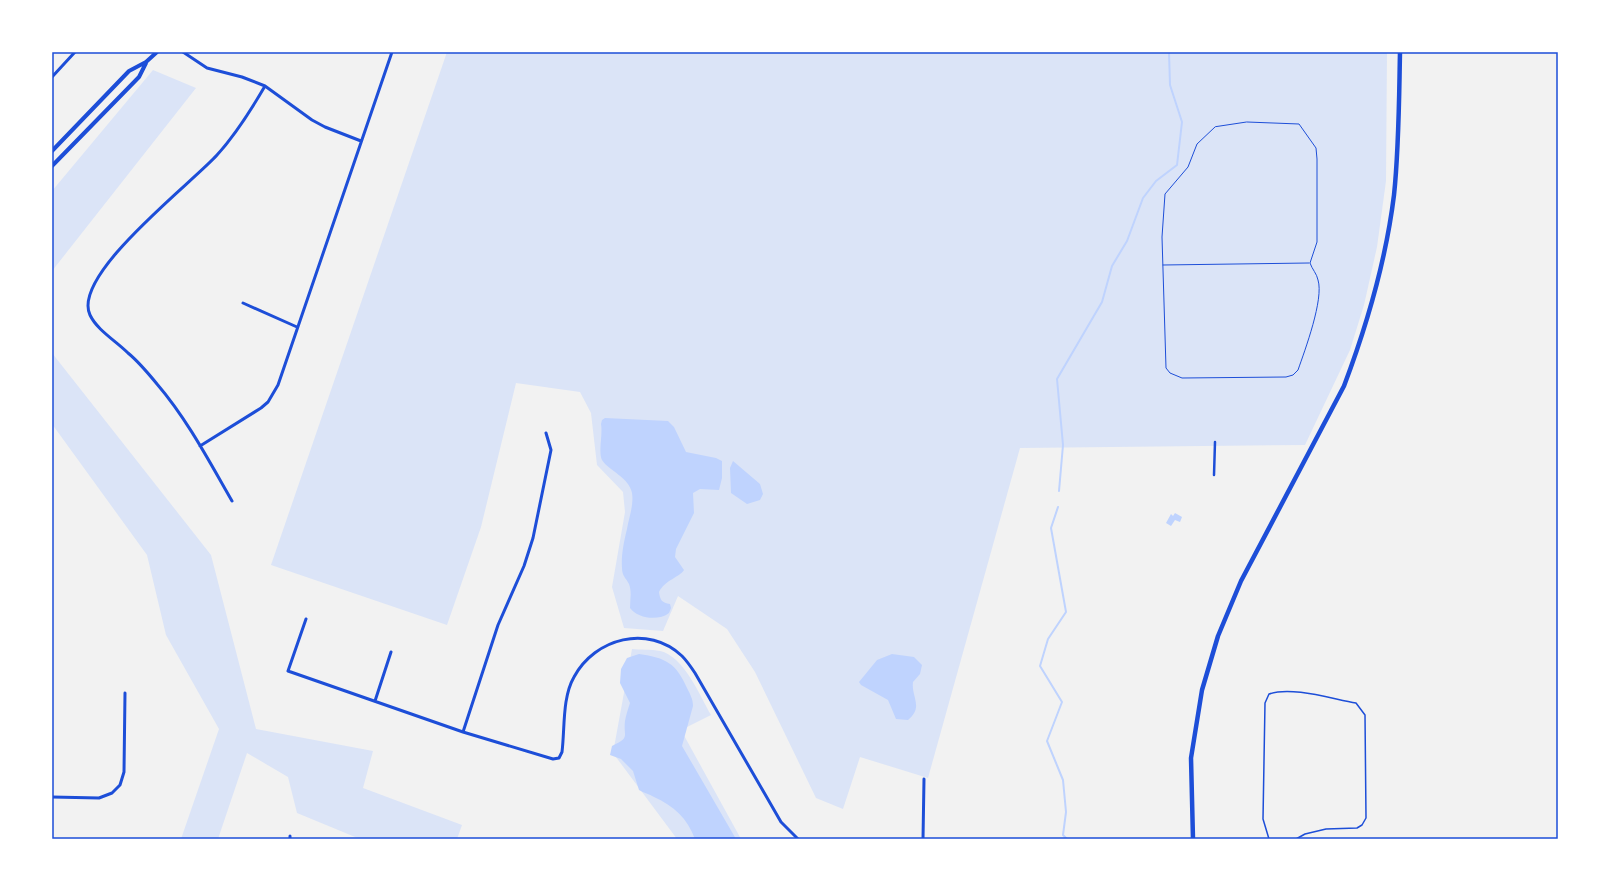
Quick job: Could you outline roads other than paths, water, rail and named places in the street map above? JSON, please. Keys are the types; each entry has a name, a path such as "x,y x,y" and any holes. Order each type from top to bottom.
{"main road":[{"path":"1194,839 1191,758 1202,690 1218,636 1241,581 1344,386 1355,356 1379,276 1394,196 1397,156 1400,52"}],"street":[{"path":"52,77 75,52"},
{"path":"52,151 130,71 146,62 158,52"},
{"path":"183,52 207,68 248,78 265,86 325,128 361,141"},
{"path":"200,446 261,408 268,402 278,385 392,52"},
{"path":"52,166 139,76 146,62"},
{"path":"232,501 200,446 158,385 130,354 96,325 89,314 88,300 93,286 113,257 149,217 190,182 217,156 241,126 265,86"},
{"path":"243,303 297,327"},
{"path":"463,732 498,625 524,566 533,538 551,450 546,433"},
{"path":"1214,475 1215,442"},
{"path":"306,619 288,672 463,732 553,759 559,758 562,752 567,697 573,678 585,660 602,646 623,639 643,638 664,644 682,656 695,673 782,822 798,839"},
{"path":"375,701 391,652"},
{"path":"52,797 99,798 112,793 120,785 124,772 125,692"},
{"path":"923,839 924,779"}],"lane":[{"path":"1269,839 1263,820 1266,703 1270,694 1278,691 1356,703 1365,715 1366,818 1362,825 1357,828 1326,829 1305,834 1296,839"}],"water":[{"path":"605,418 668,421 674,427 686,452 716,458 722,461 722,478 719,490 700,489 693,493 694,513 676,549 675,557 684,570 665,584 659,592 662,601 670,604 671,608 669,613 665,616 654,618 643,617 638,615 630,608 631,593 629,584 623,573 622,554 632,506 632,493 630,487 623,478 602,460 600,452 601,424 602,420"},
{"path":"733,461 760,484 763,494 760,500 747,504 731,493 730,468"},
{"path":"1175,513 1182,517 1180,522 1175,520 1171,526 1166,523 1171,514 1173,516"},
{"path":"639,654 656,657 669,663 679,673 683,680 691,697 693,706 682,746 736,839 695,839 684,819 674,809 668,804 639,790 633,771 621,759 610,755 612,746 622,741 625,736 626,714 630,703 620,683 621,669 627,658"},
{"path":"892,654 914,657 922,665 920,674 913,682 916,702 915,711 908,720 896,719 888,700 861,685 859,682 877,660"}],"waterway":[{"path":"1059,491 1063,445 1057,379 1102,302 1112,266 1127,241 1143,198 1156,181 1177,165 1182,122 1170,85 1169,52"},
{"path":"1058,507 1051,528 1066,612 1048,639 1040,666 1062,702 1047,741 1063,780 1066,812 1063,835 1067,839"}]}
